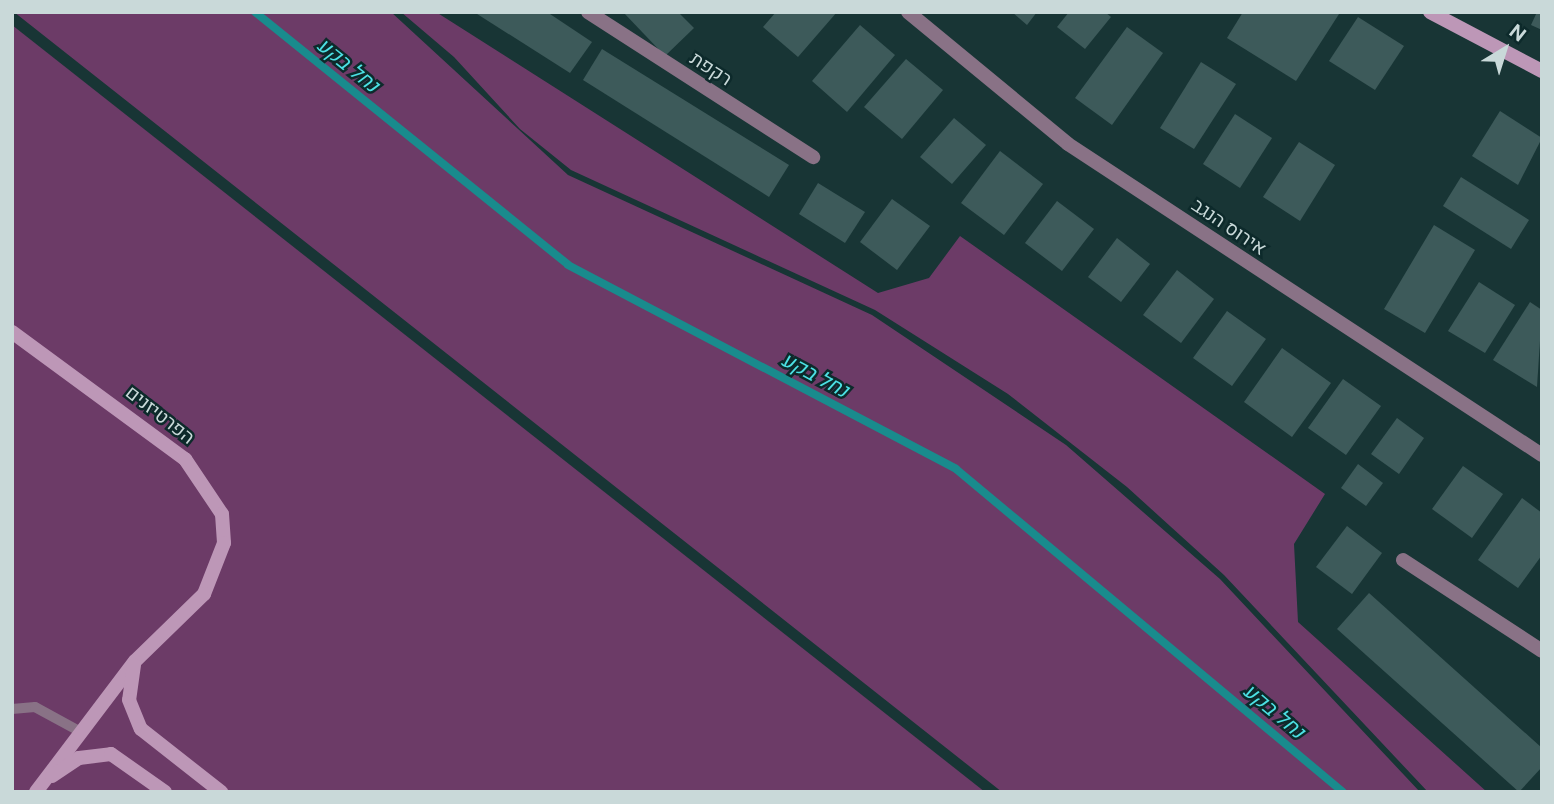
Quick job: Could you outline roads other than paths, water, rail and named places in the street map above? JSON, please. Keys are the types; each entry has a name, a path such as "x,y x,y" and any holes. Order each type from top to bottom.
{"street":[{"name":"רקפת","path":"588,12 813,157"},
{"name":"אירוס הנגב","path":"908,12 1068,144 1542,455"},
{"path":"1430,12 1542,71"},
{"name":"הפרטיזנים","path":"12,332 162,438 207,485 222,514 218,569 204,594 135,661 39,787"},
{"path":"1403,560 1542,651"},
{"path":"135,661 129,700 141,729 221,792"},
{"path":"39,787 79,758 111,754 165,792"}],"lane":[{"path":"12,709 35,707 81,732"}],"waterway":[{"name":"נחל בקע","path":"255,12 568,265 956,469 1343,792"}]}
